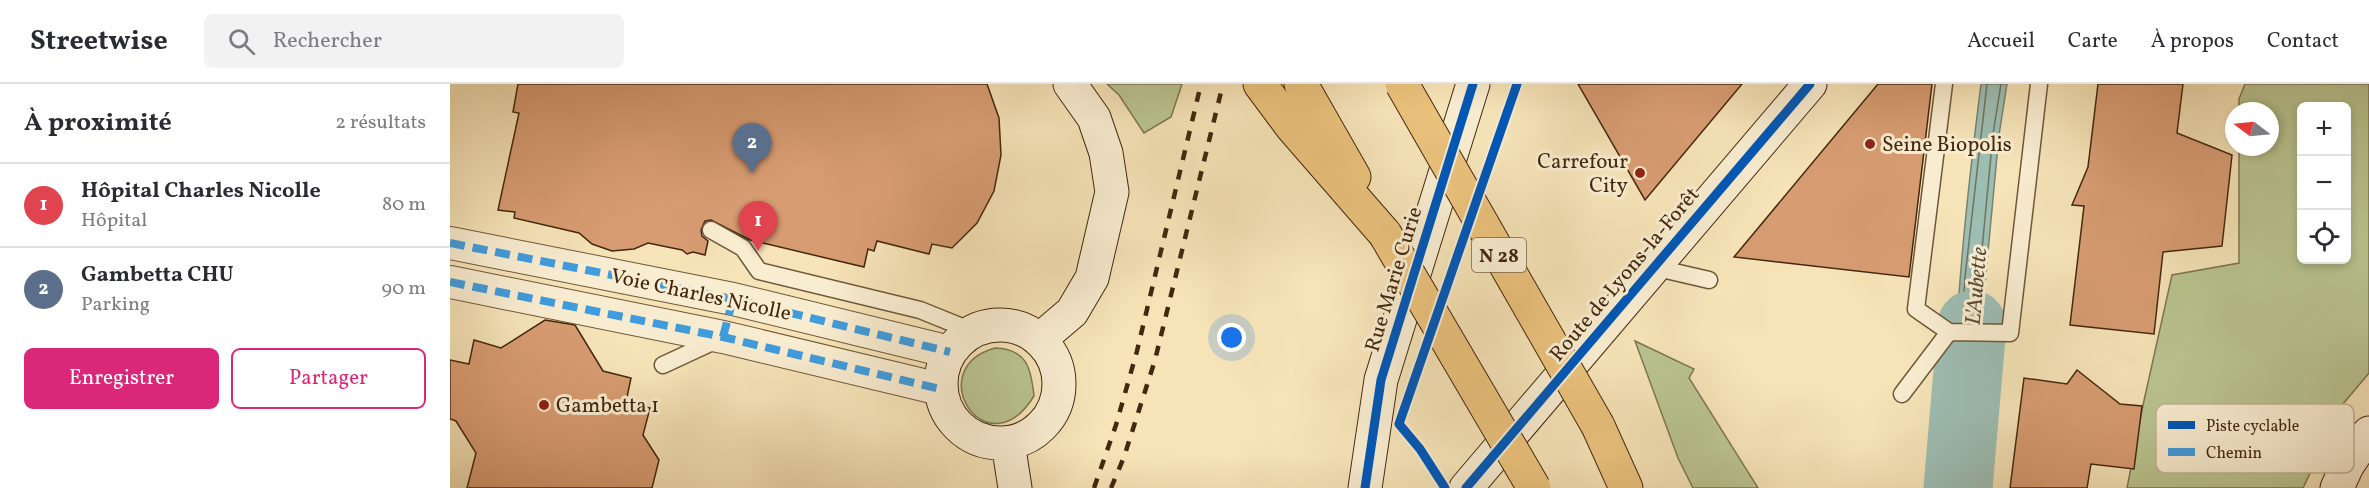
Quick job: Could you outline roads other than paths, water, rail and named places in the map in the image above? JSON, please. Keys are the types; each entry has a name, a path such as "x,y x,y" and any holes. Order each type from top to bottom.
{"highway":[{"path":"1260,84 1292,127 1385,234"},
{"path":"1301,84 1385,234 1533,488"},
{"name":"N 28","path":"1402,84 1598,426 1626,488"}],"street":[{"path":"1039,340 1072,312 1092,278 1112,192 1106,153 1094,118 1070,84"},
{"name":"Rue Marie Curie","path":"1365,488 1381,380 1473,84"},
{"name":"Route de Lyons-la-Forêt","path":"1466,488 1810,84"},
{"name":"Voie Charles Nicolle","path":"450,243 961,341"},
{"name":"Voie Charles Nicolle","path":"450,282 723,338 940,389"},
{"path":"723,338 733,299"},
{"path":"989,325 1007,325 1024,330 1039,340 1052,355 1058,373 1059,392 1053,410 1042,426 1027,437 1008,443 989,442 971,436 956,424 945,407 940,389 942,369 961,341 989,325"},
{"path":"2354,456 2369,433"},
{"path":"1008,443 1015,488"},
{"path":"2337,488 2344,473"}],"lane":[{"path":"1944,84 1916,309 1949,332 2010,333 2039,84"},
{"path":"711,230 743,248 759,271 920,310 961,341"},
{"path":"1653,267 1709,280"},
{"path":"1902,394 1949,332"},
{"path":"663,365 723,338"}],"water":[{"path":"1981,84 2007,84 1999,135 1972,422 1953,419 1962,251"}],"waterway":[{"name":"L'Aubette","path":"1958,488 1972,325"}],"railway":[{"path":"1094,488 1116,425 1137,351 1201,84"},
{"path":"1111,488 1124,457 1155,360 1223,84"}],"place":[{"name":"Seine Biopolis","path":"1870,144"},
{"name":"Gambetta CHU","path":"752,173"},
{"name":"Carrefour City","path":"1640,173"},
{"name":"Hôpital Charles Nicolle","path":"758,251"},
{"name":"Gambetta 1","path":"544,405"}]}
